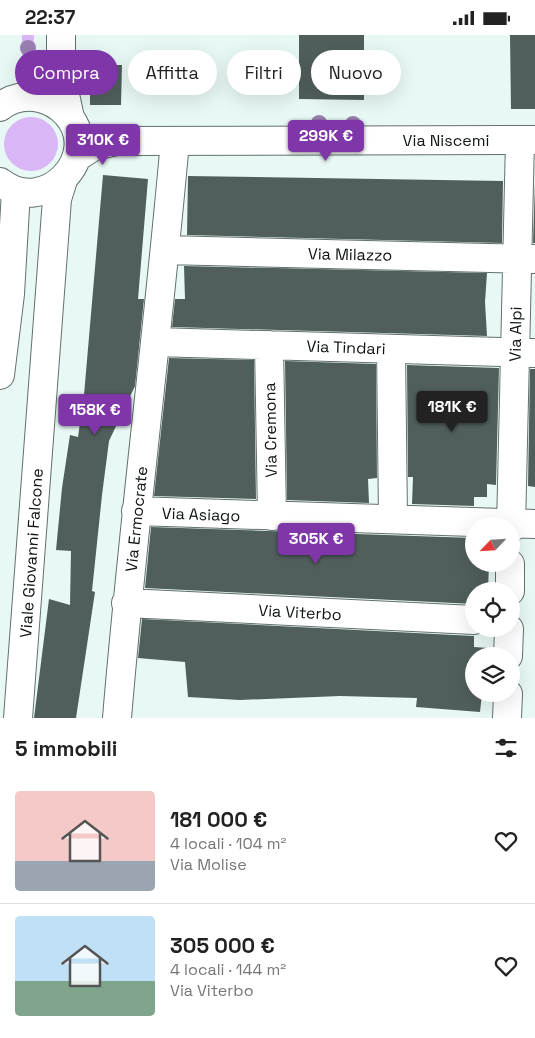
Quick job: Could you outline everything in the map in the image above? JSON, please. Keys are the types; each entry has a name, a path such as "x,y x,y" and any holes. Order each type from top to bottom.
{"street":[{"path":"0,375 10,294 8,186 29,193 53,187 63,180 72,169 77,157 78,143 61,76 61,35"},
{"path":"0,107 4,103 18,97 33,96 48,99 60,107 73,123 116,141"},
{"name":"Via Niscemi","path":"116,141 527,139"},
{"name":"Via Alpi","path":"519,517 525,352 527,139"},
{"path":"77,157 94,146 116,141"},
{"name":"Via Ermocrate","path":"117,718 126,603 166,250 175,141"},
{"name":"Viale Giovanni Falcone","path":"18,718 57,199 63,180"},
{"name":"Via Milazzo","path":"166,250 526,258"},
{"name":"Via Tindari","path":"156,342 525,352"},
{"name":"Via Cremona","path":"269,345 272,516"},
{"path":"391,349 393,519"},
{"name":"Via Asiago","path":"136,511 465,522"},
{"name":"Via Viterbo","path":"126,603 465,620"},
{"path":"507,718 508,702"}],"shaded area":[{"path":"22,35 34,35 34,50 22,50"},
{"path":"31,117 50,125 58,144 50,163 31,171 12,163 4,144 12,125"}],"building":[{"path":"299,35 364,35 364,50 311,50 311,95 364,95 364,100 299,99 299,95 301,95 301,50 299,50"},
{"path":"510,35 535,35 535,109 511,109"},
{"path":"118,65 122,65 121,105 90,105 90,95 118,95"},
{"path":"103,175 148,179 138,299 144,299 135,386 109,441 92,591 95,592 76,718 34,718 49,599 70,605 71,551 56,550 62,488 70,435 78,437 84,395"},
{"path":"188,176 503,181 502,243 187,235"},
{"path":"535,184 535,243 533,243"},
{"path":"184,266 487,273 485,302 487,336 172,327 175,299 185,299"},
{"path":"169,358 254,360 256,499 154,496"},
{"path":"285,361 376,364 377,478 368,479 369,503 287,500"},
{"path":"407,365 499,368 496,485 487,484 487,497 474,497 474,506 412,504 413,477 408,477"},
{"path":"530,369 535,369 535,487 528,486"},
{"path":"151,527 465,538 465,573 489,573 488,582 465,582 465,604 145,588"},
{"path":"142,619 465,636 474,637 474,647 465,647 465,702 481,702 480,712 416,707 417,698 340,696 240,700 188,697 185,662 138,658"}]}
